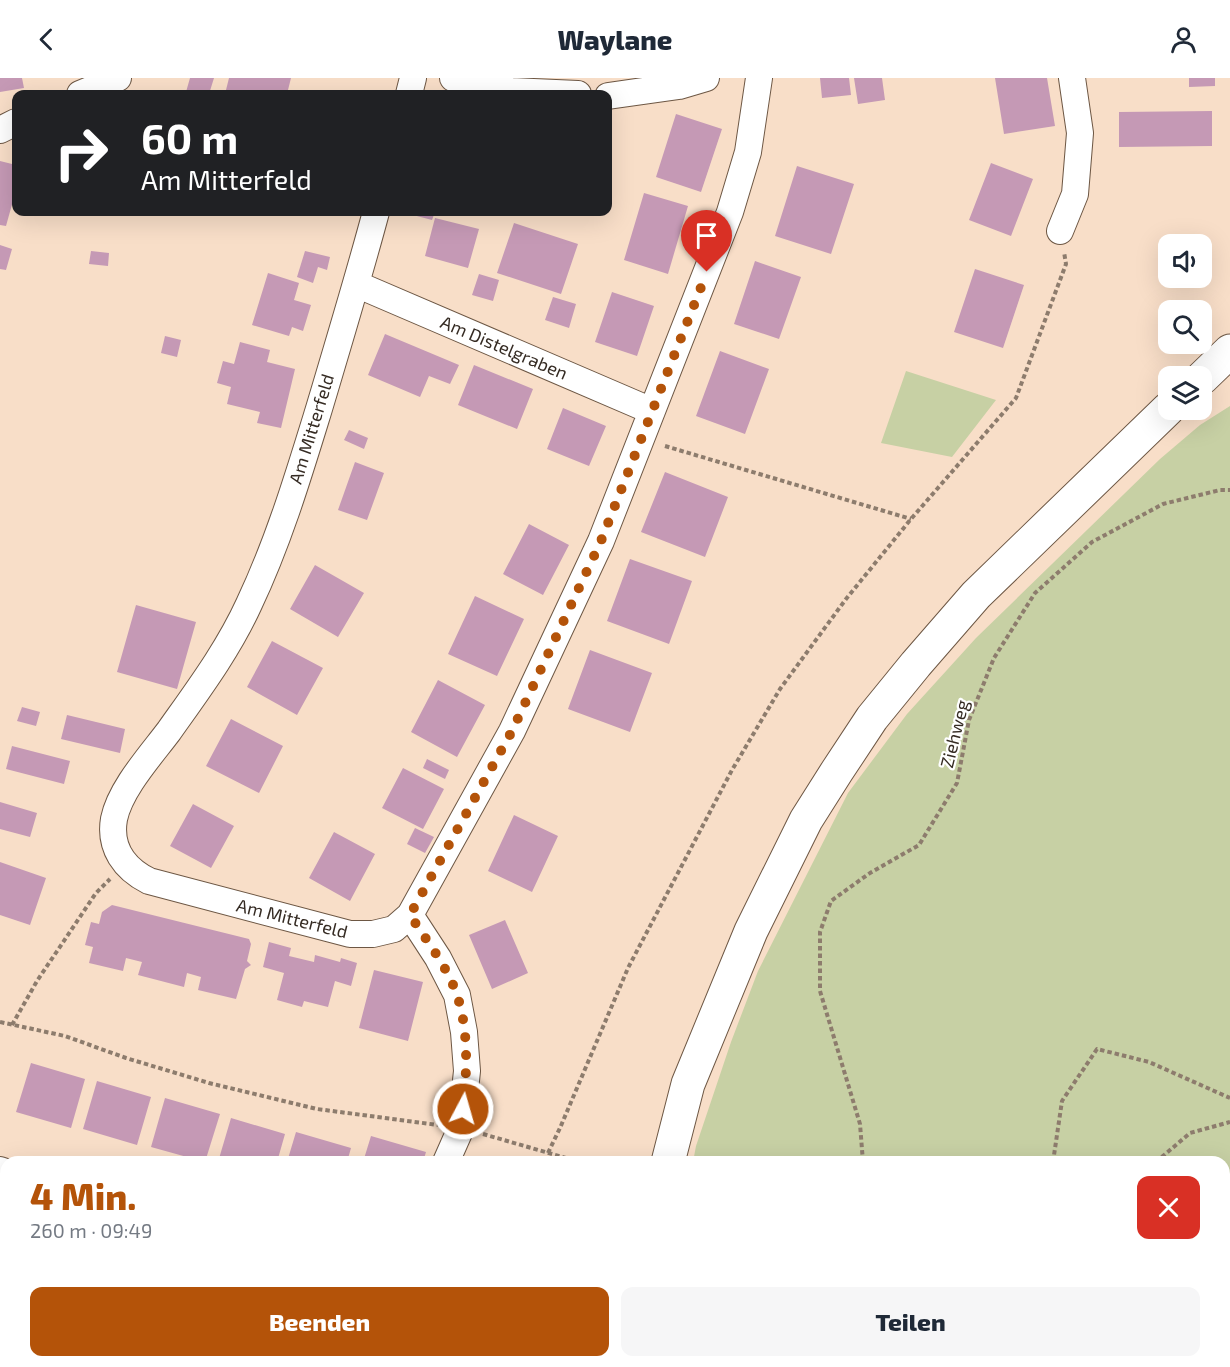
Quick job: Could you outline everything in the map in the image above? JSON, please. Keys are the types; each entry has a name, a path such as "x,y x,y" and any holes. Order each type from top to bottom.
{"main road":[{"path":"1212,368 1230,351"},
{"path":"1212,375 1230,370"},
{"path":"670,1156 688,1084 751,931 806,820 861,736 916,664 976,595 1158,419"}],"street":[{"path":"90,90 118,78"},
{"path":"453,78 507,90"},
{"path":"612,95 679,86 706,78"},
{"name":"Am Mitterfeld","path":"375,216 299,475 267,566 234,633 217,660 131,782 114,818 113,834 124,863 136,874 149,881 350,934 373,934 394,929 410,915 512,731 601,541 730,213 748,152 759,78"},
{"path":"1060,231 1075,194 1080,133 1072,78"},
{"name":"Am Distelgraben","path":"356,284 652,411"},
{"path":"410,915 438,958 457,995 464,1032 467,1071 461,1128 449,1156"}],"path":[{"path":"548,1153 628,968 732,770 780,689 846,600 911,519 1016,398 1066,264 1060,231"},
{"path":"641,439 911,519"},
{"name":"Ziehweg","path":"863,1156 860,1124 820,991 820,932 831,901 870,873 919,845 957,783 969,720 994,658 1035,593 1092,542 1163,504 1220,490 1230,490"},
{"path":"12,1025 37,981 96,893 124,863"},
{"path":"0,1022 65,1036 126,1058 230,1088 317,1109 412,1121"},
{"path":"1054,1156 1062,1101 1097,1049 1149,1062 1230,1098"},
{"path":"1163,1156 1190,1133 1230,1122"},
{"path":"461,1128 559,1156"}],"green space":[{"path":"906,371 996,400 952,457 881,443"},
{"path":"1230,406 1230,1156 694,1156 731,1042 758,971 848,793 907,714 976,638 1160,459 1200,425 1212,420 1212,417"}],"building":[{"path":"0,78 22,78 24,88 0,92"},
{"path":"190,78 214,78 210,90 187,90"},
{"path":"229,78 291,78 288,90 226,90"},
{"path":"820,78 849,78 851,95 822,98"},
{"path":"854,78 882,78 885,100 858,104"},
{"path":"995,78 1047,78 1055,126 1004,134"},
{"path":"1189,78 1215,78 1215,86 1189,87"},
{"path":"1212,111 1212,146 1119,147 1119,112"},
{"path":"676,114 722,129 701,192 656,177"},
{"path":"0,161 12,164 12,204 6,226 0,225"},
{"path":"991,163 1033,179 1011,236 969,220"},
{"path":"797,166 854,184 831,254 775,236"},
{"path":"644,193 688,206 668,274 624,260"},
{"path":"417,216 434,216 432,220"},
{"path":"435,218 479,229 468,268 425,256"},
{"path":"514,223 578,244 561,294 497,273"},
{"path":"0,245 12,249 6,270 0,269"},
{"path":"91,251 109,253 108,266 89,264"},
{"path":"305,251 330,257 327,270 318,267 313,283 297,277"},
{"path":"755,261 801,277 779,339 734,324"},
{"path":"975,269 1024,285 1003,348 954,332"},
{"path":"268,273 299,283 294,300 311,305 303,331 292,327 289,336 252,325"},
{"path":"479,274 499,280 493,301 472,295"},
{"path":"612,292 654,306 637,356 595,342"},
{"path":"553,297 576,304 569,328 545,320"},
{"path":"385,334 459,365 450,384 429,376 420,397 368,375"},
{"path":"165,336 181,340 177,357 161,353"},
{"path":"240,342 270,350 267,362 295,369 281,428 257,423 260,412 227,404 231,387 217,383 223,361 234,364"},
{"path":"720,351 769,369 745,434 696,416"},
{"path":"474,365 533,389 517,429 458,405"},
{"path":"563,408 606,426 589,466 547,449"},
{"path":"349,430 368,438 364,449 344,440"},
{"path":"355,462 384,473 367,520 338,510"},
{"path":"665,472 728,497 705,557 641,532"},
{"path":"529,524 569,545 543,595 503,574"},
{"path":"630,559 692,581 669,644 607,621"},
{"path":"315,565 364,593 338,637 290,609"},
{"path":"475,596 524,619 497,676 448,654"},
{"path":"136,605 196,622 177,689 117,672"},
{"path":"272,641 323,668 297,715 247,687"},
{"path":"590,650 652,673 630,732 568,709"},
{"path":"438,680 485,705 457,757 411,732"},
{"path":"22,707 40,712 36,726 17,721"},
{"path":"67,715 125,729 120,753 61,739"},
{"path":"231,719 283,746 259,793 206,766"},
{"path":"12,746 70,761 64,784 6,769"},
{"path":"427,759 449,770 445,779 423,768"},
{"path":"403,768 444,789 423,829 382,808"},
{"path":"0,802 37,813 30,837 0,829"},
{"path":"193,804 234,826 211,868 170,846"},
{"path":"514,815 558,836 532,892 488,871"},
{"path":"415,828 434,837 425,853 407,844"},
{"path":"334,832 375,854 350,901 309,878"},
{"path":"0,862 46,878 30,925 0,915"},
{"path":"112,905 249,939 251,944 247,961 251,965 245,969 236,999 198,990 201,977 187,973 184,987 138,975 142,962 126,958 123,971 89,963 93,947 85,945 91,922 99,924 102,912"},
{"path":"505,920 528,973 492,989 469,935"},
{"path":"269,942 291,948 289,956 314,962 315,955 340,962 341,958 357,963 351,986 335,981 328,1007 304,1001 302,1007 277,1000 284,973 263,967"},
{"path":"374,970 423,982 408,1041 359,1028"},
{"path":"31,1063 85,1079 71,1128 16,1112"},
{"path":"97,1081 151,1097 137,1145 83,1129"},
{"path":"165,1098 220,1114 207,1156 183,1156 151,1147"},
{"path":"231,1118 285,1134 279,1156 220,1156"},
{"path":"296,1132 351,1148 349,1156 289,1156"},
{"path":"371,1136 426,1152 425,1156 365,1156"}],"route":[{"path":"463,1109 467,1071 464,1032 457,995 438,958 410,915 512,731 583,581 601,541 707,272"}]}
